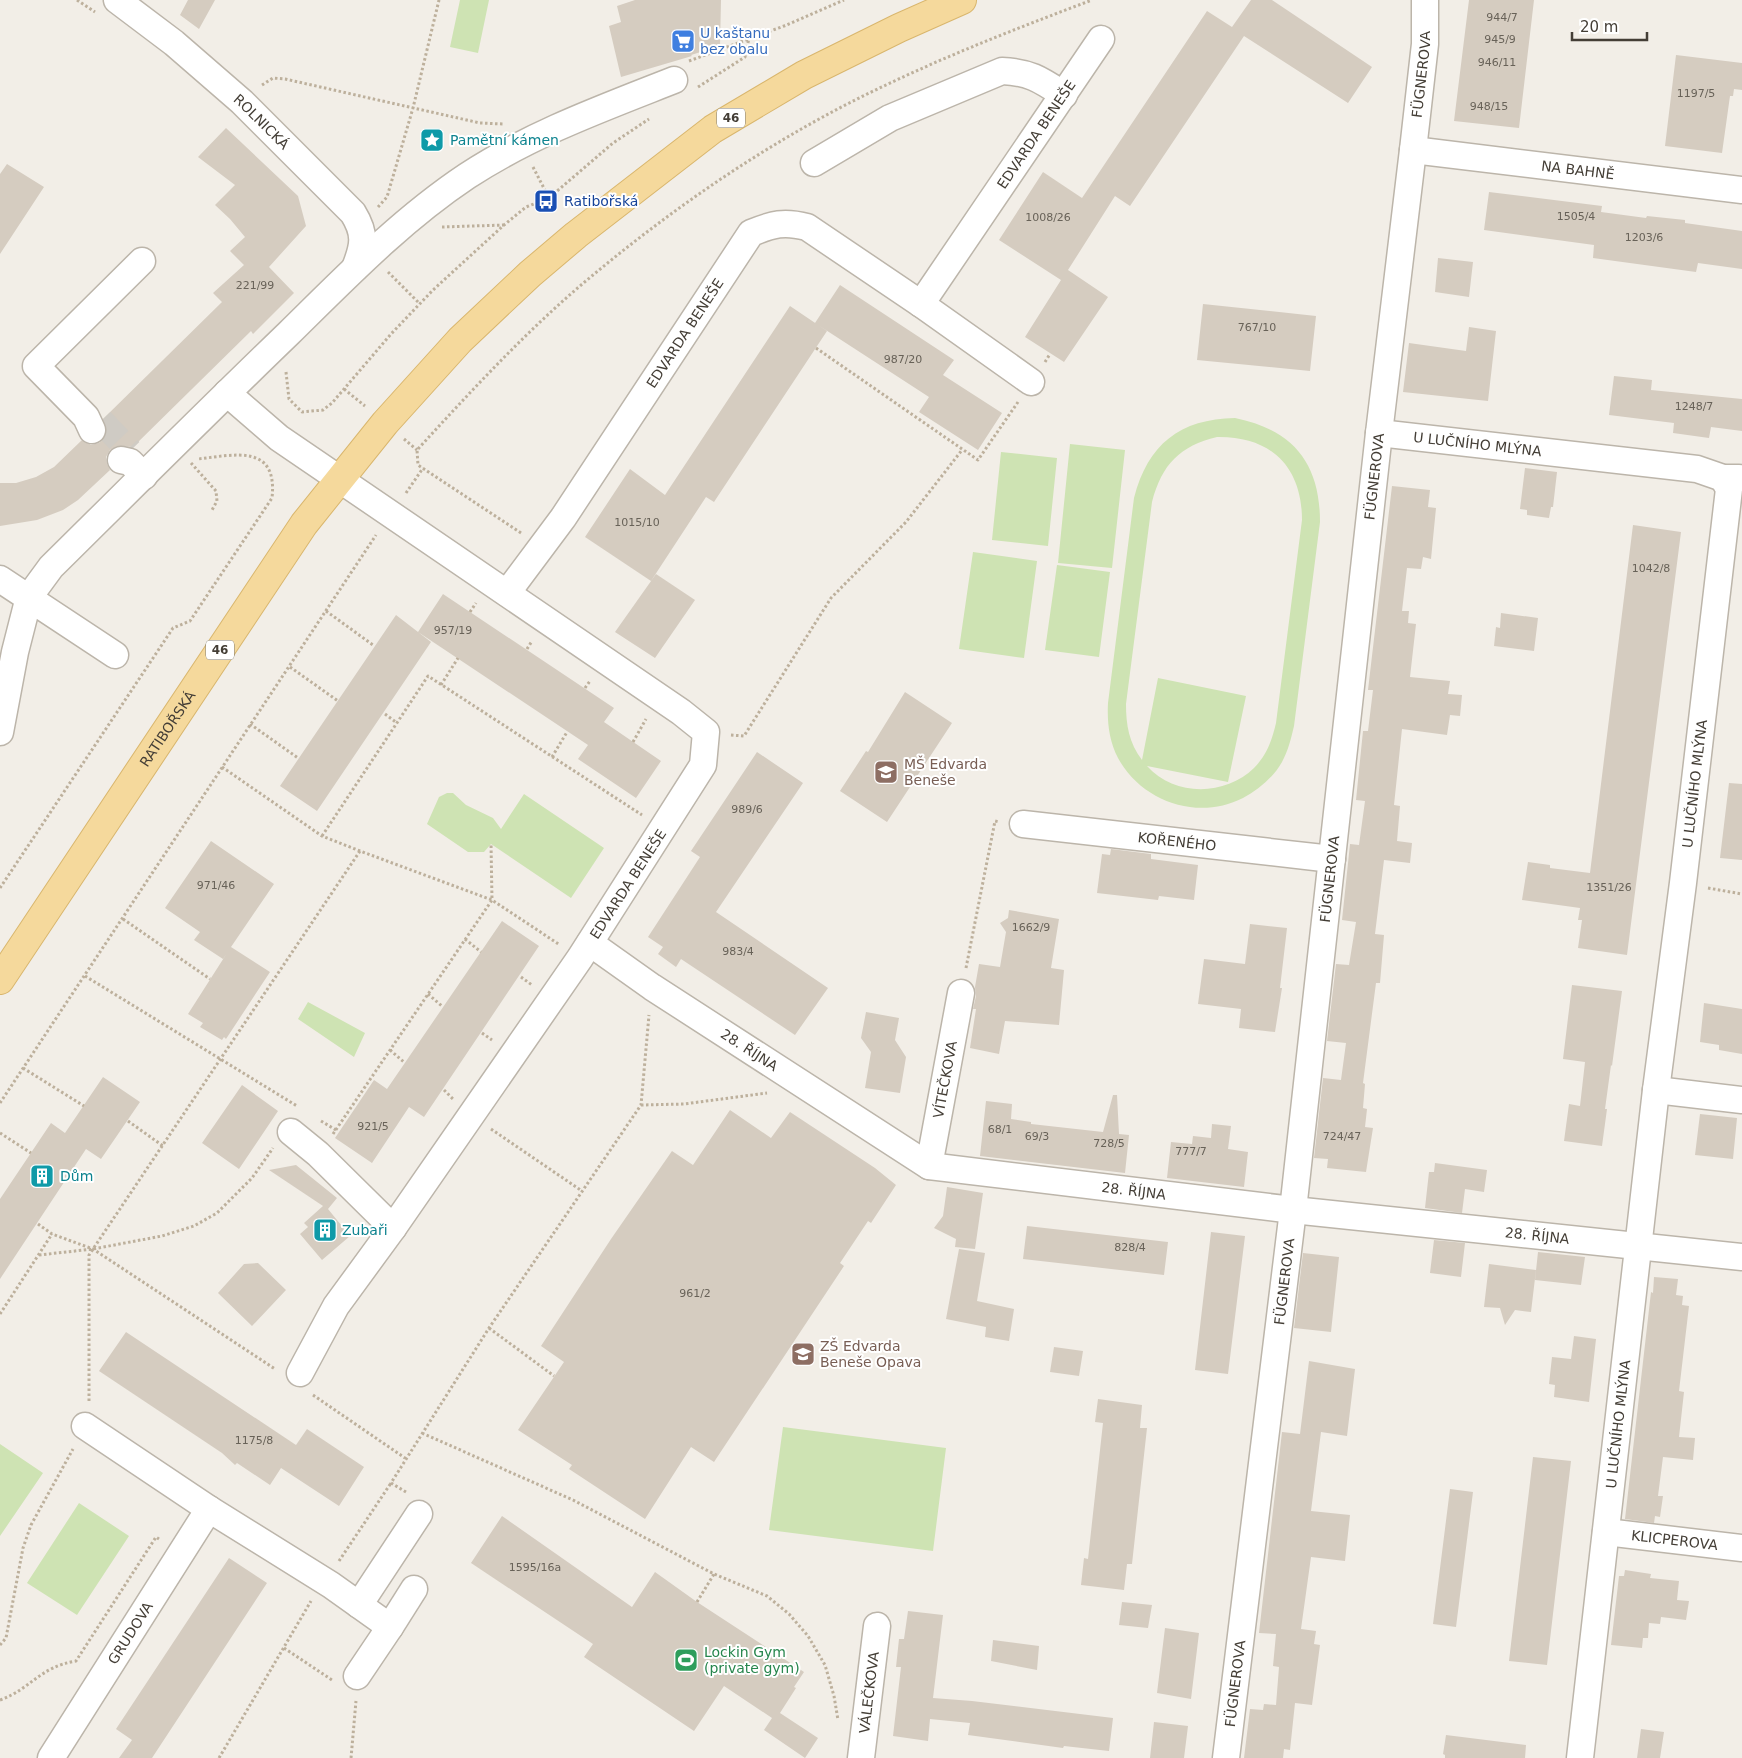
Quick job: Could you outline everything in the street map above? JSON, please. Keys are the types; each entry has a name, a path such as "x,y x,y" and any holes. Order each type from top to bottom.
{"main road":[{"name":"RATIBOŘSKÁ","path":"0,980 304,524 385,423 460,340 530,274 597,218 713,129 804,75 899,28 962,0"}],"street":[{"name":"FÜGNEROVA","path":"1226,1758 1293,1210 1379,433 1414,150 1425,44 1425,0"},
{"name":"ROLNICKÁ","path":"108,8 174,43 242,102 353,213 361,227"},
{"name":"EDVARDA BENEŠE","path":"921,304 1101,39"},
{"path":"814,163 890,118 1002,70 1020,71 1036,77 1064,95"},
{"path":"0,732 15,652 29,597 131,462 228,393 355,268 408,220 466,176 515,134 563,124 683,78"},
{"name":"NA BAHNĚ","path":"1414,150 1742,190"},
{"name":"EDVARDA BENEŠE","path":"507,593 563,518 751,233 771,224 790,223 807,227 921,304 1031,382"},
{"path":"355,268 361,253 361,227"},
{"path":"93,423 36,366 142,261"},
{"path":"228,393 279,438 681,712 706,732"},
{"name":"U LUČNÍHO MLÝNA","path":"1379,433 1697,469 1732,478 1729,489 1683,884 1656,1090 1580,1758"},
{"path":"0,579 114,655"},
{"name":"EDVARDA BENEŠE","path":"297,1380 336,1306 393,1228 585,951 704,765 706,732"},
{"name":"KOŘENÉHO","path":"1023,824 1332,859"},
{"name":"28. ŘÍJNA","path":"585,951 652,987 929,1166 1293,1210 1742,1257"},
{"name":"VÍTEČKOVA","path":"929,1166 961,994"},
{"path":"1656,1090 1742,1100"},
{"path":"290,1128 393,1228"},
{"path":"85,1426 327,1583 390,1627"},
{"name":"GRUDOVA","path":"51,1758 209,1508"},
{"path":"358,1605 419,1514"},
{"name":"KLICPEROVA","path":"1606,1532 1742,1548"},
{"path":"357,1686 414,1589"},
{"name":"VÁLEČKOVA","path":"861,1758 877,1626"}],"path":[{"path":"77,0 108,8"},
{"path":"361,227 387,197 413,108 439,0"},
{"path":"683,78 749,38 844,0"},
{"path":"542,546 418,465 417,450 495,366 592,276 622,252 686,203 769,149 826,116 886,85 986,42 1092,0"},
{"path":"683,78 745,57 749,38"},
{"path":"261,85 273,78 285,79 490,125 515,134 550,198"},
{"path":"292,366 286,372 289,399 302,412 323,410 332,403 420,304 504,225 526,207 550,198 612,143 653,117"},
{"path":"441,227 504,225"},
{"path":"382,266 420,304"},
{"path":"816,348 978,460 1050,354"},
{"path":"706,732 744,736 831,598 906,522 962,450"},
{"path":"0,888 172,628 190,621 267,508 272,498 272,491 271,476 266,466 252,455 246,454 187,460 216,491 217,501 212,510"},
{"path":"0,1103 380,530"},
{"path":"326,611 373,644"},
{"path":"441,685 458,658"},
{"path":"290,667 338,700"},
{"path":"322,836 428,676 663,829"},
{"path":"385,714 397,723"},
{"path":"250,724 298,758"},
{"path":"552,757 567,732"},
{"path":"222,767 322,836 492,900 585,951"},
{"path":"961,994 995,821 1023,824"},
{"path":"318,1154 352,1108 492,900 491,844"},
{"path":"0,1645 6,1638 23,1548 31,1525 85,1426 89,1405 89,1255 360,851"},
{"path":"1683,884 1742,894"},
{"path":"123,919 210,980"},
{"path":"465,939 481,952"},
{"path":"39,1255 93,1250 162,1236 194,1226 217,1213 252,1178 290,1128 221,1059 84,976"},
{"path":"219,1758 284,1648 489,1328 641,1105 652,987"},
{"path":"428,994 443,1007"},
{"path":"390,1050 405,1063"},
{"path":"23,1068 84,1106"},
{"path":"641,1105 684,1104 808,1088"},
{"path":"444,1090 471,1115 582,1190"},
{"path":"315,1117 336,1130"},
{"path":"128,1121 163,1146"},
{"path":"0,1133 31,1153"},
{"path":"38,1224 52,1234 93,1250 297,1380 405,1458"},
{"path":"0,1314 52,1234"},
{"path":"489,1328 554,1376"},
{"path":"422,1433 573,1500 714,1574 767,1596 789,1614 808,1636 825,1666 834,1696 838,1724"},
{"path":"391,1483 425,1506 419,1514"},
{"path":"0,1700 18,1692 38,1675 51,1668 62,1663 76,1661 156,1537 181,1553"},
{"path":"696,1602 714,1574"},
{"path":"284,1648 357,1686 351,1758"}],"green space":[{"path":"460,0 489,0 478,53 450,47"},
{"path":"1235,418 1255,423 1273,431 1299,452 1308,466 1315,483 1319,501 1320,522 1294,726 1284,758 1270,778 1254,791 1226,805 1208,808 1190,807 1156,796 1141,786 1128,773 1112,745 1108,724 1108,703 1134,498 1140,479 1148,463 1169,438 1198,423","holes":["1217,437 1236,438 1253,442 1268,449 1280,458 1289,470 1301,501 1302,520 1276,723 1266,753 1254,768 1242,777 1229,784 1215,788 1186,788 1158,776 1147,766 1228,782 1246,696 1158,678 1142,760 1134,747 1128,726 1126,704 1152,502 1161,477 1167,467 1183,452 1204,441"]},
{"path":"1070,444 1125,450 1112,568 1058,563"},
{"path":"1001,452 1057,458 1048,546 992,540"},
{"path":"973,552 1037,561 1024,658 959,649"},
{"path":"1057,565 1110,572 1099,657 1045,650"},
{"path":"447,793 453,793 466,805 493,818 501,829 524,794 604,848 571,898 491,844 484,852 468,852 427,824 439,797"},
{"path":"308,1002 365,1033 354,1057 298,1019"},
{"path":"783,1427 946,1448 933,1551 769,1530"},
{"path":"0,1444 43,1473 0,1536"},
{"path":"79,1503 129,1536 77,1615 27,1583"}],"building":[{"path":"188,0 215,0 199,29 180,15"},
{"path":"635,0 721,0 720,46 621,77 609,26 621,22 617,6"},
{"path":"1251,0 1272,0 1372,67 1348,103 1244,36 1130,206 1115,196 1068,270 1108,297 1064,362 1025,337 1061,280 999,240 1043,172 1082,198 1207,11 1232,27"},
{"path":"1469,0 1534,0 1519,128 1454,121"},
{"path":"1676,55 1742,63 1742,90 1734,89 1733,96 1730,96 1722,153 1665,146"},
{"path":"226,128 298,196 306,226 269,267 294,293 253,334 251,331 133,447 117,446 110,450 106,457 110,470 78,500 63,510 37,520 0,526 0,483 16,483 36,477 54,467 82,440 91,445 99,443 104,439 107,431 103,419 222,302 213,293 244,265 230,251 245,237 215,205 235,185 198,157"},
{"path":"7,164 44,187 0,254 0,174"},
{"path":"1489,192 1602,206 1601,212 1646,218 1647,216 1685,220 1685,223 1742,231 1742,269 1698,263 1696,272 1593,258 1594,245 1484,230"},
{"path":"1438,258 1473,262 1469,297 1435,292"},
{"path":"840,285 954,360 943,375 1002,413 978,450 919,412 929,397 815,323"},
{"path":"1203,304 1316,316 1310,371 1197,360"},
{"path":"790,306 827,331 714,502 706,497 651,581 585,537 630,469 665,495"},
{"path":"1469,327 1496,331 1488,401 1403,392 1409,343 1466,351"},
{"path":"1614,376 1652,380 1651,390 1742,399 1742,431 1711,427 1709,438 1673,433 1674,423 1609,415"},
{"path":"1525,468 1557,472 1553,507 1551,507 1549,518 1527,515 1527,510 1520,509"},
{"path":"1392,486 1430,490 1428,507 1436,508 1431,559 1423,557 1421,569 1407,568 1402,611 1409,611 1408,623 1416,624 1410,677 1450,681 1448,694 1462,695 1460,716 1450,715 1447,735 1402,729 1394,805 1400,806 1397,841 1412,843 1410,863 1384,860 1375,934 1384,935 1380,983 1376,983 1363,1083 1365,1084 1363,1108 1367,1109 1365,1127 1373,1128 1366,1172 1327,1168 1328,1159 1314,1158 1323,1078 1341,1080 1346,1043 1327,1041 1336,964 1349,965 1356,922 1342,920 1350,844 1359,845 1365,801 1356,800 1363,731 1368,731 1373,690 1368,690"},
{"path":"1633,525 1681,532 1627,955 1578,948 1582,920 1578,920 1580,908 1522,900 1528,862 1550,865 1550,868 1590,873"},
{"path":"656,574 695,600 655,658 615,632"},
{"path":"443,594 614,708 604,722 661,761 636,798 578,759 588,745 418,632"},
{"path":"1501,613 1538,618 1534,651 1494,646 1496,627 1500,628"},
{"path":"396,615 431,642 317,811 280,786"},
{"name":"MŠ Edvarda Beneše","path":"905,692 952,723 887,822 840,791 866,751 868,752"},
{"path":"757,752 803,783 716,912 828,988 795,1035 681,959 676,967 658,954 663,947 648,937 700,857 691,851"},
{"path":"1729,783 1742,784 1742,860 1720,858"},
{"path":"211,841 274,884 231,947 270,972 226,1039 224,1037 222,1040 200,1027 203,1023 188,1014 227,953 223,959 194,940 200,932 165,908"},
{"path":"1111,849 1151,854 1151,859 1198,865 1194,900 1159,896 1158,900 1097,893 1102,854 1110,855"},
{"path":"1009,910 1059,919 1051,968 1064,970 1059,1025 1005,1021 999,1054 970,1048 976,1009 973,1009 979,964 1000,967 1006,932 1000,923 1008,918"},
{"path":"502,921 539,946 424,1117 409,1107 372,1163 335,1138 374,1080 387,1089"},
{"path":"1250,924 1287,928 1280,988 1282,988 1275,1032 1239,1028 1241,1009 1198,1004 1204,959 1245,964"},
{"path":"1572,985 1622,991 1605,1109 1607,1109 1602,1146 1564,1141 1569,1104 1580,1106 1585,1062 1563,1059"},
{"path":"1704,1003 1742,1009 1742,1054 1719,1050 1719,1045 1700,1042"},
{"path":"866,1012 899,1018 895,1040 906,1057 900,1093 865,1088 871,1052 861,1038"},
{"name":"Dům","path":"103,1077 140,1102 101,1159 86,1149 0,1279 0,1199 51,1123 65,1133"},
{"path":"242,1085 278,1111 239,1169 202,1143"},
{"path":"1113,1095 1117,1095 1119,1134 1129,1135 1125,1173 980,1156 986,1101 1012,1104 1011,1119 1031,1122 1031,1124 1103,1132"},
{"path":"730,1110 771,1138 790,1112 875,1168 896,1185 871,1223 868,1221 840,1263 844,1266 714,1462 691,1447 645,1519 569,1469 572,1465 518,1430 564,1362 541,1346 611,1239 672,1151 693,1165"},
{"path":"1700,1114 1737,1118 1733,1159 1695,1155"},
{"path":"1212,1124 1231,1126 1228,1149 1248,1152 1244,1187 1167,1178 1171,1142 1192,1144 1193,1136 1211,1138"},
{"path":"1435,1163 1487,1170 1484,1192 1465,1189 1462,1213 1425,1208 1429,1172 1434,1172"},
{"path":"296,1165 337,1198 328,1209 350,1236 322,1260 300,1234 308,1227 304,1223 323,1206 269,1170"},
{"path":"947,1187 983,1193 975,1249 955,1247 956,1239 934,1228 943,1216"},
{"path":"1027,1226 1168,1242 1164,1275 1023,1259"},
{"path":"1211,1232 1245,1236 1228,1374 1195,1370"},
{"path":"1434,1240 1465,1243 1461,1277 1430,1273"},
{"path":"959,1249 985,1253 977,1301 1014,1309 1009,1341 985,1337 986,1327 946,1319"},
{"path":"1538,1252 1585,1257 1581,1285 1535,1280"},
{"path":"1303,1253 1339,1257 1331,1332 1294,1328"},
{"path":"258,1263 286,1290 252,1326 218,1293 244,1264"},
{"path":"1489,1264 1536,1270 1531,1312 1515,1310 1505,1325 1500,1308 1484,1307"},
{"path":"1654,1277 1678,1279 1676,1295 1683,1296 1682,1305 1689,1306 1679,1391 1684,1392 1679,1437 1695,1438 1693,1460 1663,1457 1658,1496 1663,1496 1660,1517 1655,1516 1654,1523 1625,1519"},
{"path":"126,1332 296,1445 307,1429 364,1467 339,1506 281,1468 270,1485 237,1463 235,1465 222,1453 99,1371"},
{"path":"1574,1336 1596,1339 1589,1402 1554,1397 1555,1385 1549,1384 1552,1357 1571,1359"},
{"path":"1054,1347 1083,1351 1079,1376 1050,1372"},
{"path":"1309,1361 1355,1369 1347,1436 1321,1432 1311,1511 1350,1515 1345,1561 1311,1557 1301,1629 1316,1631 1314,1644 1320,1645 1312,1705 1295,1703 1290,1750 1284,1749 1283,1758 1244,1758 1250,1709 1263,1710 1264,1704 1276,1705 1279,1667 1273,1666 1276,1634 1259,1633 1282,1432 1300,1434"},
{"path":"1098,1399 1142,1405 1140,1428 1147,1428 1132,1564 1127,1564 1124,1590 1081,1585 1084,1558 1088,1559 1103,1423 1095,1422"},
{"path":"1533,1457 1571,1461 1547,1665 1509,1661"},
{"path":"1450,1489 1473,1492 1456,1627 1433,1624"},
{"path":"502,1516 632,1607 655,1572 697,1602 804,1672 780,1713 818,1738 805,1758 764,1730 772,1718 724,1686 694,1731 584,1657 593,1644 471,1563"},
{"path":"229,1558 267,1583 152,1758 119,1758 132,1740 116,1729"},
{"path":"1625,1570 1651,1574 1650,1578 1679,1581 1677,1600 1689,1601 1686,1620 1661,1617 1660,1624 1649,1623 1648,1638 1643,1638 1642,1648 1611,1645 1619,1576 1624,1576"},
{"path":"1122,1602 1152,1605 1148,1628 1119,1625"},
{"path":"908,1611 943,1615 933,1698 1113,1718 1109,1751 1064,1746 1063,1748 968,1735 970,1723 930,1719 928,1741 893,1736 901,1667 896,1667 899,1639 904,1639"},
{"path":"1165,1628 1199,1633 1191,1699 1157,1693"},
{"path":"993,1640 1039,1646 1037,1670 991,1661"},
{"path":"1154,1722 1188,1726 1184,1758 1150,1758"},
{"path":"1641,1729 1664,1732 1660,1758 1637,1758"},
{"path":"1446,1735 1526,1745 1525,1758 1445,1758 1443,1754"}],"tunnel":[{"path":"101,421 130,451"}],"place":[{"name":"U kaštanu bez obalu","path":"683,41"},
{"name":"Pamětní kámen","path":"432,140"},
{"name":"Ratibořská","path":"546,201"},
{"name":"MŠ Edvarda Beneše","path":"886,772"},
{"name":"Dům","path":"42,1176"},
{"name":"Zubaři","path":"325,1230"},
{"name":"ZŠ Edvarda Beneše Opava","path":"803,1354"},
{"name":"Lockin Gym (private gym)","path":"686,1660"}]}
